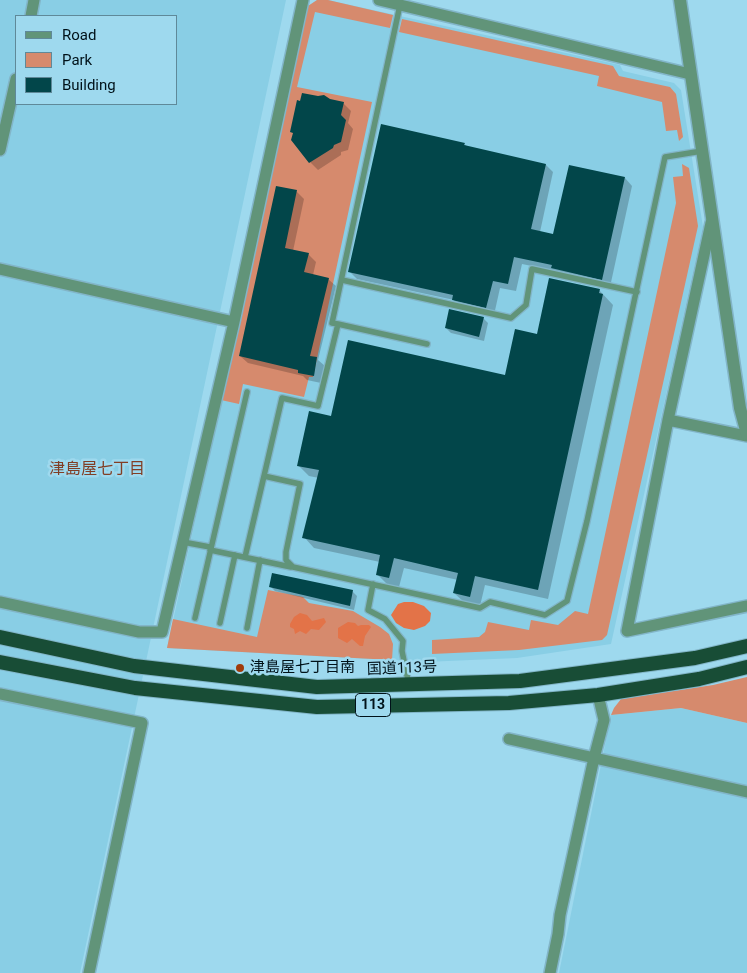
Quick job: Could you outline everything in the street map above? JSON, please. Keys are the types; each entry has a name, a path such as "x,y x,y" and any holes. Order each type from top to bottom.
{"highway":[{"name":"国道113号","path":"0,637 134,666 317,687 520,681 695,658 747,646"},
{"name":"113","path":"0,662 135,688 317,706 509,703 598,695 699,679 747,667"}],"street":[{"path":"30,15 34,0"},
{"path":"0,602 139,632 162,632 234,322 303,0"},
{"path":"379,0 690,74"},
{"path":"668,420 747,435 740,408 680,0"},
{"path":"0,150 15,84"},
{"path":"0,95 12,98"},
{"path":"712,219 668,420 627,631 747,606"},
{"path":"0,269 234,322"},
{"path":"0,694 142,723 89,973"},
{"path":"550,973 560,915 604,720 598,695"},
{"path":"509,739 747,792"}],"lane":[{"path":"400,5 332,323 427,344"},
{"path":"183,542 450,603 480,608 490,602 545,615 568,601 588,521 665,157 702,151"},
{"path":"342,280 510,318 526,305 532,269 637,292"},
{"path":"245,557 282,398 318,406 338,324"},
{"path":"195,618 246,392"},
{"path":"264,476 300,484 286,552 286,560 293,567"},
{"path":"220,623 235,555"},
{"path":"247,628 260,560"},
{"path":"373,584 368,610 385,619 403,641 402,652 409,685"}],"shaded area":[{"path":"0,0 286,0 80,973 0,973"},
{"path":"317,0 328,0 620,65 623,71 674,83 681,90 703,227 611,644 517,658 425,662 167,648 308,6"},
{"path":"413,602 424,606 431,613 430,621 425,626 414,630 404,628 396,623 391,615 398,604"},
{"path":"300,613 307,615 312,621 324,618 326,622 319,630 311,629 306,634 300,631 295,634 290,624 294,617"},
{"path":"348,622 355,623 358,626 369,625 371,627 365,636 363,646 360,646 352,639 347,643 338,638 338,628"},
{"path":"681,708 747,723 747,973 559,973 611,715"}],"green space":[{"path":"317,0 328,0 393,15 390,28 315,12 297,87 372,102 313,377 309,377 304,397 243,384 239,404 221,400 308,6"},
{"path":"402,19 613,66 619,76 670,87 676,94 683,137 679,141 677,130 666,131 662,102 597,86 599,76 399,32"},
{"path":"682,164 689,168 698,226 607,635 602,640 519,650 432,654 432,640 479,637 485,632 488,622 529,630 531,620 558,625 575,611 588,614 676,203 673,177 683,176"},
{"path":"268,590 303,597 309,603 353,611 389,634 393,644 392,660 167,648 173,619 257,637"},
{"path":"747,677 747,723 681,708 611,715 621,699 713,685"}],"building":[{"path":"302,93 318,96 324,95 330,99 344,102 341,115 346,120 341,142 309,163 291,140 293,133 290,132 297,100 300,101"},
{"path":"381,124 546,164 531,229 553,234 569,165 625,177 602,280 551,268 552,265 514,257 508,284 493,281 486,308 452,300 453,295 348,272"},
{"path":"276,186 297,190 285,248 309,253 304,272 329,278 310,356 317,357 314,376 298,373 298,370 239,356"},
{"path":"549,278 600,289 599,293 603,294 538,590 475,576 470,597 453,593 458,573 394,558 389,578 376,575 380,555 302,538 319,470 297,466 309,411 331,416 348,340 505,375 515,329 537,334"},
{"path":"449,309 484,317 479,337 445,328"},
{"path":"272,573 353,590 350,606 269,587"}],"place":[{"name":"津島屋七丁目南","path":"240,668"}],"district":[{"name":"津島屋七丁目","path":"97,470"}]}
